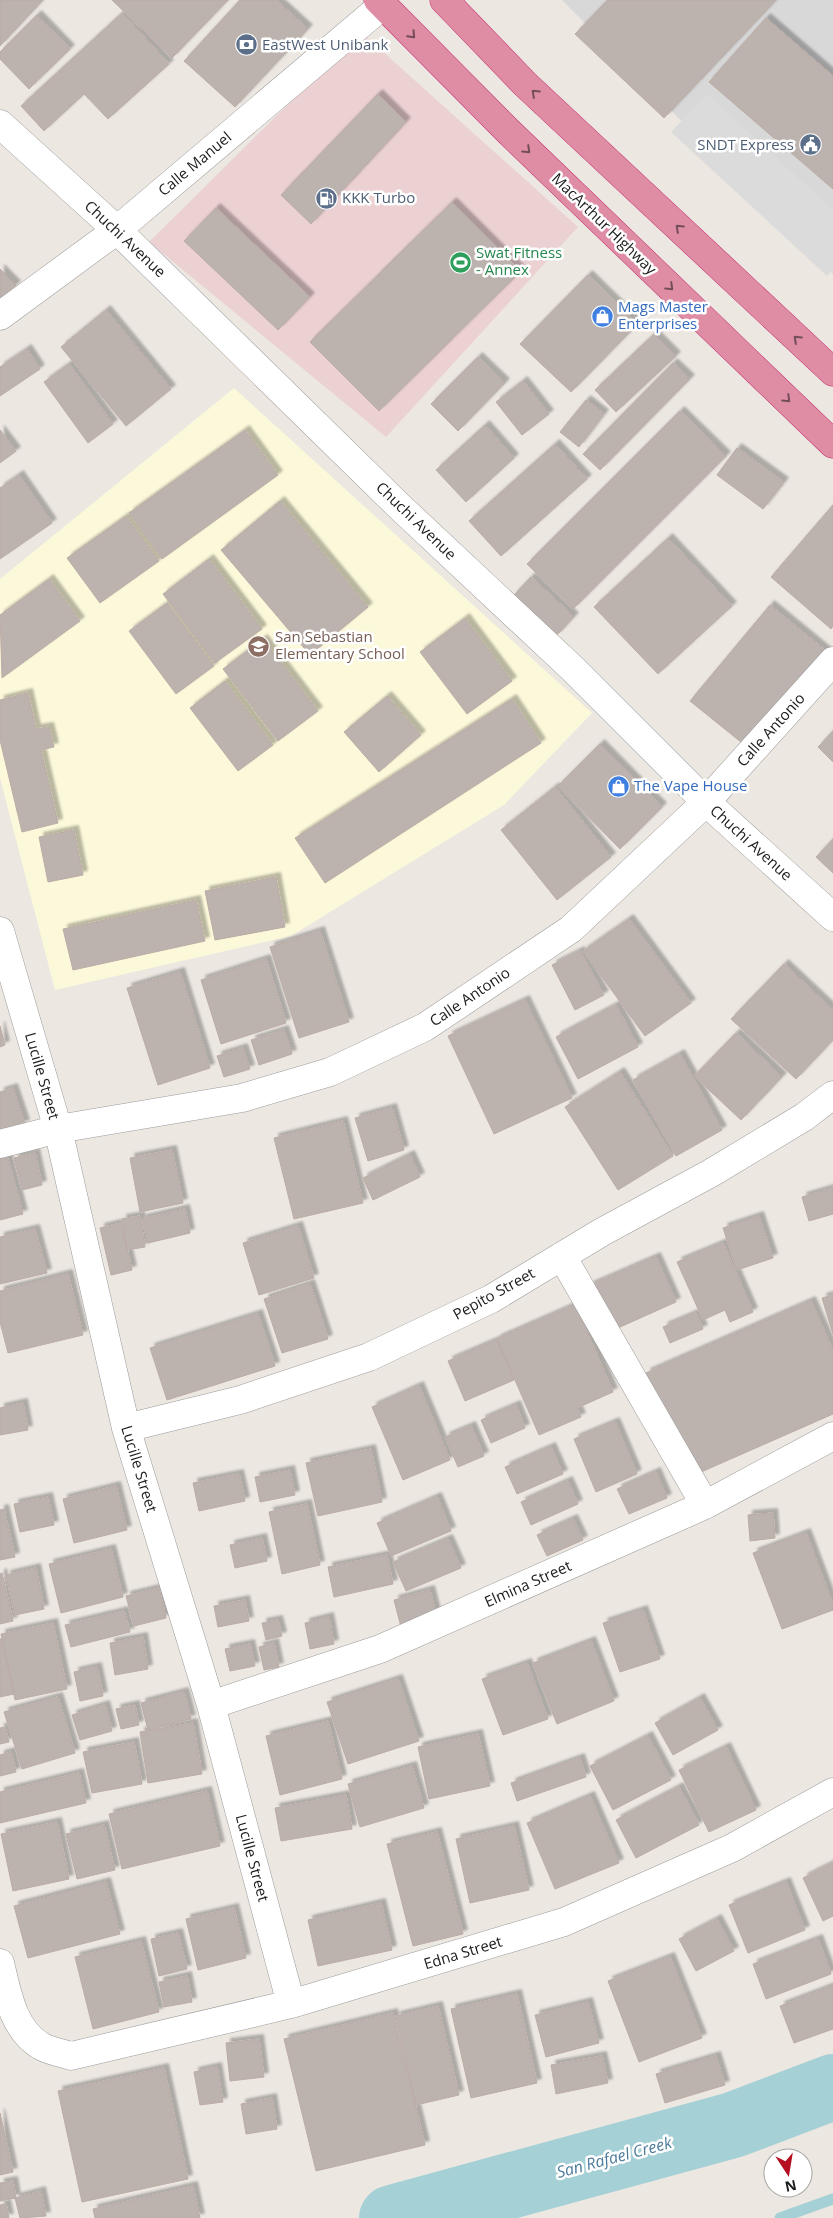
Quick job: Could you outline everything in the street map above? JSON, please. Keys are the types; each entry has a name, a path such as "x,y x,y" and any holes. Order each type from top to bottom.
{"highway":[{"path":"444,0 525,84 833,372"},
{"name":"MacArthur Highway","path":"381,2 509,132 833,444"}],"street":[{"name":"Calle Manuel","path":"0,316 116,230 381,2"},
{"name":"Chuchi Avenue","path":"0,124 116,230 401,508 573,669 706,802 833,917"},
{"name":"Calle Antonio","path":"0,1144 58,1129 242,1098 330,1072 425,1027 571,929 706,802 833,661"},
{"name":"Lucille Street","path":"0,931 58,1129 126,1428 211,1705 291,2004"},
{"name":"Pepito Street","path":"126,1428 240,1400 369,1357 492,1299 602,1232 711,1173 804,1117 833,1095"},
{"path":"562,1256 705,1505"},
{"name":"Elmina Street","path":"211,1705 380,1649 705,1505 833,1436"},
{"name":"Edna Street","path":"0,1963 11,2007 26,2033 41,2046 71,2056 291,2004 564,1922 732,1848 833,1792"}],"shaded area":[{"path":"562,0 833,0 833,274"},
{"path":"361,32 578,227 386,437 149,242"},
{"path":"707,94 833,210 833,270 827,276 671,132"},
{"name":"San Sebastian Elementary School","path":"234,388 592,713 504,805 291,936 55,990 0,778 0,579"}],"building":[{"path":"0,0 43,0 0,46"},
{"path":"112,0 228,0 172,58"},
{"name":"EastWest Unibank","path":"240,0 276,0 308,29 235,107 184,61"},
{"path":"608,0 776,0 664,118 575,34"},
{"path":"122,13 169,64 108,119 84,94 44,131 21,106"},
{"path":"37,15 70,49 29,89 0,59 0,52"},
{"path":"766,18 833,76 833,189 709,82"},
{"path":"378,94 406,122 311,224 281,195"},
{"path":"452,202 521,271 379,411 310,342"},
{"path":"216,208 310,297 278,330 184,241"},
{"path":"0,269 16,285 0,300"},
{"path":"588,275 638,324 571,392 520,344"},
{"path":"106,310 171,389 126,426 61,347"},
{"path":"654,334 676,356 616,412 595,390"},
{"path":"27,349 40,369 0,396 0,367"},
{"path":"478,357 505,383 458,431 431,404"},
{"path":"673,363 690,379 600,470 583,454"},
{"path":"69,364 113,424 88,443 44,382"},
{"path":"523,381 549,414 522,435 496,402"},
{"path":"586,400 604,414 579,447 560,432"},
{"path":"680,411 726,456 573,609 527,564"},
{"path":"485,425 514,458 466,502 436,470"},
{"path":"0,430 16,451 0,463"},
{"path":"245,430 278,475 162,559 129,513"},
{"path":"555,444 587,479 501,556 469,521"},
{"path":"737,448 784,482 763,509 717,475"},
{"path":"19,475 52,523 0,559 0,488"},
{"path":"280,501 368,607 310,655 221,550"},
{"path":"833,505 833,626 831,629 771,577"},
{"path":"126,516 159,561 100,603 67,558"},
{"path":"668,538 732,606 658,674 594,607"},
{"path":"209,559 262,629 215,663 163,594"},
{"path":"531,577 574,617 556,636 513,596"},
{"path":"49,579 80,621 2,678 0,615"},
{"path":"167,603 214,666 176,694 129,631"},
{"path":"770,605 827,652 747,747 690,701"},
{"path":"465,618 512,681 467,714 420,652"},
{"path":"263,639 318,711 278,741 223,669"},
{"path":"225,681 273,745 238,771 190,708"},
{"path":"28,693 36,729 49,727 54,747 41,750 58,823 22,832 0,740 0,700"},
{"path":"387,696 421,735 379,772 344,732"},
{"path":"512,699 541,743 325,883 295,838"},
{"path":"833,731 833,762 818,747"},
{"path":"600,744 662,807 620,849 558,786"},
{"path":"555,787 611,857 557,900 501,830"},
{"path":"74,830 83,875 48,882 39,837"},
{"path":"833,839 833,873 816,857"},
{"path":"276,877 285,927 215,940 205,891"},
{"path":"196,900 205,941 73,970 63,929"},
{"path":"629,919 691,1003 645,1036 583,951"},
{"path":"320,931 349,1022 299,1038 270,947"},
{"path":"580,951 604,995 575,1010 552,965"},
{"path":"266,959 286,1023 221,1044 201,980"},
{"path":"784,964 833,1010 833,1040 796,1079 731,1019"},
{"path":"180,972 210,1068 158,1085 127,988"},
{"path":"525,1000 572,1098 494,1134 448,1036"},
{"path":"616,1005 638,1047 578,1079 556,1037"},
{"path":"0,1026 5,1045 0,1047"},
{"path":"284,1030 292,1054 259,1065 251,1040"},
{"path":"736,1033 782,1077 741,1120 694,1076"},
{"path":"243,1048 250,1069 224,1077 217,1056"},
{"path":"680,1054 722,1130 676,1156 633,1080"},
{"path":"620,1072 673,1156 618,1190 565,1107"},
{"path":"13,1088 25,1124 0,1132 0,1092"},
{"path":"392,1108 404,1150 368,1161 355,1118"},
{"path":"343,1121 363,1203 294,1219 274,1138"},
{"path":"172,1150 183,1203 140,1212 130,1158"},
{"path":"35,1153 42,1185 22,1190 14,1158"},
{"path":"410,1155 420,1177 373,1200 363,1178"},
{"path":"7,1156 23,1214 0,1220 0,1158"},
{"path":"833,1188 833,1214 809,1221 802,1197"},
{"path":"185,1209 190,1233 148,1243 142,1219"},
{"path":"140,1216 145,1247 127,1250 122,1219"},
{"path":"759,1216 773,1258 737,1270 723,1228"},
{"path":"121,1223 132,1270 111,1275 100,1228"},
{"path":"298,1226 314,1278 259,1295 243,1243"},
{"path":"35,1229 47,1273 0,1284 0,1237"},
{"path":"723,1243 753,1312 730,1322 725,1310 703,1320 677,1262"},
{"path":"656,1257 676,1302 609,1332 589,1286"},
{"path":"68,1274 83,1335 8,1353 0,1322 0,1291"},
{"path":"310,1284 328,1339 282,1353 264,1299"},
{"path":"833,1295 833,1334 822,1298"},
{"path":"811,1301 833,1351 833,1414 692,1476 646,1373"},
{"path":"575,1305 613,1392 577,1408 581,1417 539,1435 497,1339"},
{"path":"696,1313 703,1329 670,1343 663,1327"},
{"path":"258,1314 275,1366 167,1400 150,1348"},
{"path":"497,1340 514,1380 465,1401 448,1361"},
{"path":"419,1386 450,1460 403,1480 372,1407"},
{"path":"23,1403 28,1430 0,1435 0,1408"},
{"path":"516,1405 525,1428 491,1443 481,1420"},
{"path":"615,1422 637,1474 596,1492 574,1439"},
{"path":"471,1426 484,1456 458,1467 445,1437"},
{"path":"551,1447 563,1474 517,1494 505,1467"},
{"path":"371,1449 382,1502 318,1516 306,1463"},
{"path":"290,1470 295,1495 260,1502 255,1477"},
{"path":"656,1472 667,1498 629,1514 617,1489"},
{"path":"239,1474 245,1501 199,1511 193,1483"},
{"path":"568,1481 578,1504 531,1525 521,1502"},
{"path":"116,1486 127,1530 74,1543 63,1499"},
{"path":"48,1497 54,1525 20,1532 14,1504"},
{"path":"437,1497 451,1531 391,1556 377,1523"},
{"path":"307,1504 320,1565 282,1574 269,1512"},
{"path":"4,1509 15,1557 0,1560 0,1510"},
{"path":"773,1513 775,1538 750,1541 748,1515"},
{"path":"573,1519 583,1540 547,1556 537,1535"},
{"path":"806,1533 833,1605 833,1610 782,1629 753,1553"},
{"path":"262,1538 267,1561 235,1568 230,1545"},
{"path":"448,1539 461,1568 406,1591 393,1562"},
{"path":"111,1549 123,1597 61,1613 49,1564"},
{"path":"387,1555 393,1584 334,1597 328,1567"},
{"path":"36,1568 44,1609 15,1615 6,1575"},
{"path":"2,1573 13,1621 0,1624 0,1574"},
{"path":"159,1588 166,1618 134,1626 126,1596"},
{"path":"430,1590 438,1621 402,1631 394,1600"},
{"path":"245,1600 249,1621 218,1627 214,1606"},
{"path":"643,1610 660,1659 620,1672 603,1623"},
{"path":"124,1611 130,1632 71,1647 65,1625"},
{"path":"329,1617 334,1644 310,1649 305,1623"},
{"path":"278,1620 282,1636 266,1640 262,1623"},
{"path":"53,1623 67,1689 15,1700 1,1634"},
{"path":"143,1637 148,1669 115,1675 110,1643"},
{"path":"0,1639 2,1639 14,1694 0,1697"},
{"path":"591,1641 614,1701 557,1724 533,1663"},
{"path":"274,1643 279,1667 264,1670 259,1647"},
{"path":"250,1644 255,1666 230,1671 225,1649"},
{"path":"527,1663 548,1719 503,1735 482,1679"},
{"path":"97,1667 103,1696 80,1701 74,1672"},
{"path":"398,1679 419,1741 348,1764 327,1702"},
{"path":"184,1692 191,1719 148,1730 141,1703"},
{"path":"58,1697 75,1753 22,1769 4,1712"},
{"path":"700,1698 718,1730 673,1755 655,1723"},
{"path":"105,1705 112,1731 80,1740 72,1715"},
{"path":"135,1705 139,1725 121,1729 116,1709"},
{"path":"328,1721 342,1779 280,1795 266,1736"},
{"path":"193,1723 202,1774 148,1783 140,1732"},
{"path":"5,1727 9,1742 0,1744 0,1728"},
{"path":"478,1734 490,1786 429,1799 418,1747"},
{"path":"648,1736 671,1780 613,1810 590,1766"},
{"path":"134,1742 142,1784 92,1793 83,1752"},
{"path":"726,1747 756,1810 709,1832 679,1770"},
{"path":"11,1752 16,1772 0,1776 0,1755"},
{"path":"580,1758 586,1777 517,1801 511,1783"},
{"path":"412,1766 424,1808 360,1827 348,1784"},
{"path":"79,1773 86,1803 0,1823 0,1792"},
{"path":"679,1787 699,1825 636,1858 616,1820"},
{"path":"207,1791 220,1846 122,1869 109,1814"},
{"path":"346,1795 352,1829 281,1841 275,1808"},
{"path":"590,1796 619,1863 555,1889 527,1823"},
{"path":"57,1822 69,1879 13,1891 1,1834"},
{"path":"104,1825 115,1870 77,1879 66,1834"},
{"path":"514,1826 529,1890 470,1903 456,1839"},
{"path":"437,1832 463,1934 413,1946 387,1844"},
{"path":"833,1863 833,1916 823,1921 803,1878"},
{"path":"106,1882 120,1934 28,1958 14,1906"},
{"path":"786,1882 805,1930 748,1953 729,1905"},
{"path":"381,1903 392,1950 318,1966 308,1920"},
{"path":"234,1908 246,1958 198,1970 186,1919"},
{"path":"717,1919 734,1951 696,1971 679,1939"},
{"path":"178,1933 187,1969 159,1976 151,1939"},
{"path":"818,1939 831,1974 766,1999 753,1964"},
{"path":"141,1941 159,2012 93,2029 75,1957"},
{"path":"670,1957 702,2038 639,2062 608,1981"},
{"path":"187,1976 192,2002 164,2007 159,1982"},
{"path":"833,1986 833,2029 794,2043 780,2006"},
{"path":"517,1994 537,2083 471,2098 451,2009"},
{"path":"588,2002 599,2043 546,2057 535,2015"},
{"path":"438,2006 459,2095 416,2105 396,2016"},
{"path":"393,2013 425,2145 316,2171 284,2039"},
{"path":"259,2039 264,2077 230,2081 226,2043"},
{"path":"602,2056 608,2083 556,2094 551,2065"},
{"path":"716,2056 725,2085 665,2103 656,2074"},
{"path":"217,2067 223,2102 200,2105 194,2072"},
{"path":"164,2068 188,2179 82,2202 58,2091"},
{"path":"272,2098 277,2129 246,2134 241,2104"},
{"path":"0,2113 13,2172 0,2175"},
{"path":"13,2181 16,2198 0,2201 0,2183"},
{"path":"193,2186 200,2218 95,2218 93,2209"},
{"path":"41,2191 46,2216 20,2218 15,2198"},
{"path":"6,2204 9,2218 0,2218 0,2205"}],"waterway":[{"name":"San Rafael Creek","path":"392,2218 733,2125 833,2087"},
{"path":"780,2218 833,2199"}],"place":[{"name":"EastWest Unibank","path":"246,45"},
{"name":"SNDT Express","path":"810,145"},
{"name":"KKK Turbo","path":"326,198"},
{"name":"Swat Fitness - Annex","path":"460,262"},
{"name":"Mags Master Enterprises","path":"602,316"},
{"name":"San Sebastian Elementary School","path":"259,646"},
{"name":"The Vape House","path":"618,786"}]}
